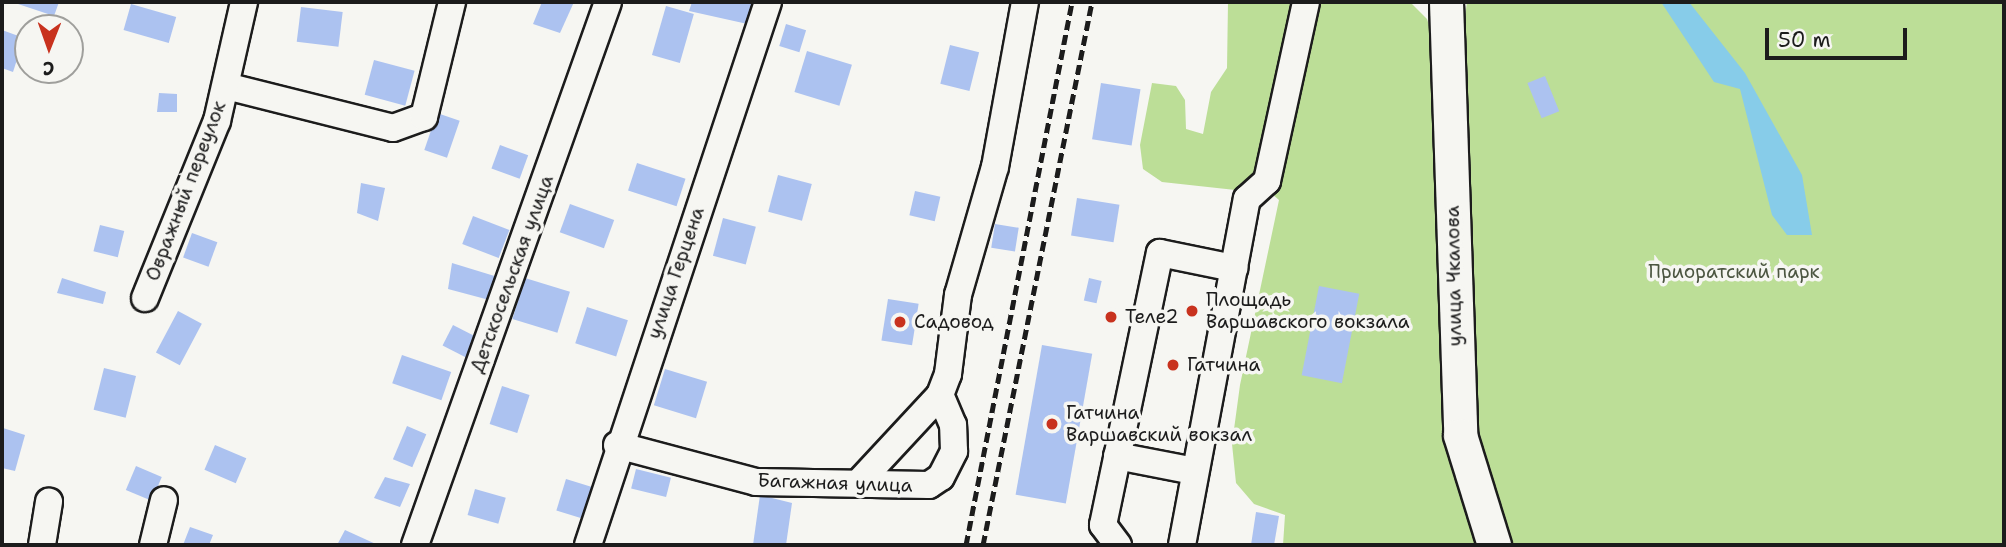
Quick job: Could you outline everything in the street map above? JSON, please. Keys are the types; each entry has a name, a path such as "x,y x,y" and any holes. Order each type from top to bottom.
{"main road":[{"name":"улица Чкалова","path":"1446,2 1460,435 1494,545"}],"street":[{"name":"Овражный переулок","path":"145,298 226,86 244,2"},
{"path":"226,86 393,128 424,117 452,2"},
{"name":"Детскосельская улица","path":"415,545 608,2"},
{"name":"улица Герцена","path":"588,545 617,445 768,2"},
{"path":"861,480 940,395 958,295 995,167 1026,2"},
{"path":"1182,545 1247,199 1267,181 1278,142 1306,2"},
{"path":"1118,545 1103,525 1160,253 1234,268"},
{"name":"Багажная улица","path":"617,445 756,482 861,480 929,485 951,464 953,425 940,395"},
{"path":"1117,456 1194,471"},
{"path":"881,460 895,483"},
{"path":"153,545 164,500"},
{"path":"42,545 49,502"}],"green space":[{"path":"1228,2 1410,2 1427,19 1441,63 1486,545 1283,545 1285,515 1254,504 1236,483 1232,444 1240,385 1279,200 1272,194 1162,182 1143,169 1140,145 1152,83 1176,86 1185,100 1186,129 1203,134 1211,92 1227,68"},
{"name":"Приоратский парк","path":"1467,2 2004,2 2004,545 1512,545 1470,441 1457,78"}],"water":[{"path":"1661,2 1689,2 1745,73 1802,175 1812,235 1787,235 1772,215 1740,89 1714,82"}],"building":[{"path":"12,2 59,2 55,14"},
{"path":"542,2 574,2 560,33 533,24"},
{"path":"692,2 757,2 752,25 689,11"},
{"path":"131,4 176,17 169,43 124,30"},
{"path":"666,6 694,14 680,63 652,55"},
{"path":"301,7 343,12 338,47 297,42"},
{"path":"786,24 806,30 799,52 779,46"},
{"path":"2,30 14,34 14,69 13,72 2,68"},
{"path":"950,45 979,52 969,91 940,84"},
{"path":"807,51 852,65 839,106 794,92"},
{"path":"374,60 415,71 405,106 365,95"},
{"path":"1545,76 1559,111 1542,118 1527,83"},
{"path":"1101,83 1141,89 1132,146 1092,139"},
{"path":"159,93 177,94 177,112 157,112"},
{"path":"437,113 460,121 447,158 424,150"},
{"path":"500,145 528,155 520,179 491,168"},
{"path":"637,163 686,179 677,206 628,191"},
{"path":"778,175 812,184 802,221 768,212"},
{"path":"361,183 385,188 378,221 357,213"},
{"path":"915,191 940,197 935,221 909,215"},
{"path":"1077,198 1119,205 1114,242 1071,236"},
{"path":"570,204 614,220 604,248 560,232"},
{"path":"473,216 509,230 499,258 462,244"},
{"path":"723,218 756,227 746,264 713,256"},
{"path":"995,224 1019,228 1015,251 991,248"},
{"path":"100,225 124,231 118,257 93,251"},
{"path":"192,233 217,242 208,267 183,257"},
{"path":"452,263 501,278 493,301 448,289"},
{"path":"62,278 106,292 103,304 57,293"},
{"path":"525,278 570,292 557,333 512,319"},
{"path":"1089,278 1102,281 1096,303 1084,300"},
{"path":"1319,286 1359,294 1342,383 1302,375"},
{"name":"Садовод","path":"888,299 919,304 912,345 881,340"},
{"path":"587,307 628,320 616,356 575,343"},
{"path":"178,311 202,324 180,365 156,352"},
{"path":"453,325 478,338 468,358 443,345"},
{"name":"Гатчина Варшавский вокзал","path":"1042,345 1092,354 1066,504 1016,495"},
{"path":"402,355 451,372 441,400 392,383"},
{"path":"104,368 136,376 126,418 94,410"},
{"path":"665,369 707,382 696,418 654,405"},
{"path":"502,386 530,395 517,433 490,424"},
{"path":"407,426 426,434 412,467 393,459"},
{"path":"3,428 25,435 15,471 2,468"},
{"path":"215,445 246,458 236,483 204,470"},
{"path":"136,466 162,477 152,501 126,490"},
{"path":"636,469 671,478 666,497 631,488"},
{"path":"385,477 410,484 400,507 374,498"},
{"path":"566,479 593,487 583,519 556,511"},
{"path":"475,489 506,498 498,524 468,515"},
{"path":"760,495 792,503 786,545 753,545"},
{"path":"1256,512 1279,516 1274,545 1251,545"},
{"path":"190,527 213,535 209,545 183,545"},
{"path":"345,530 378,545 337,545"}],"railway":[{"path":"966,545 1072,2"},
{"path":"983,545 1092,2"}],"place":[{"name":"Площадь Варшавского вокзала","path":"1192,311"},
{"name":"Теле2","path":"1111,317"},
{"name":"Садовод","path":"900,322"},
{"name":"Гатчина","path":"1173,365"},
{"name":"Гатчина Варшавский вокзал","path":"1052,424"}]}
